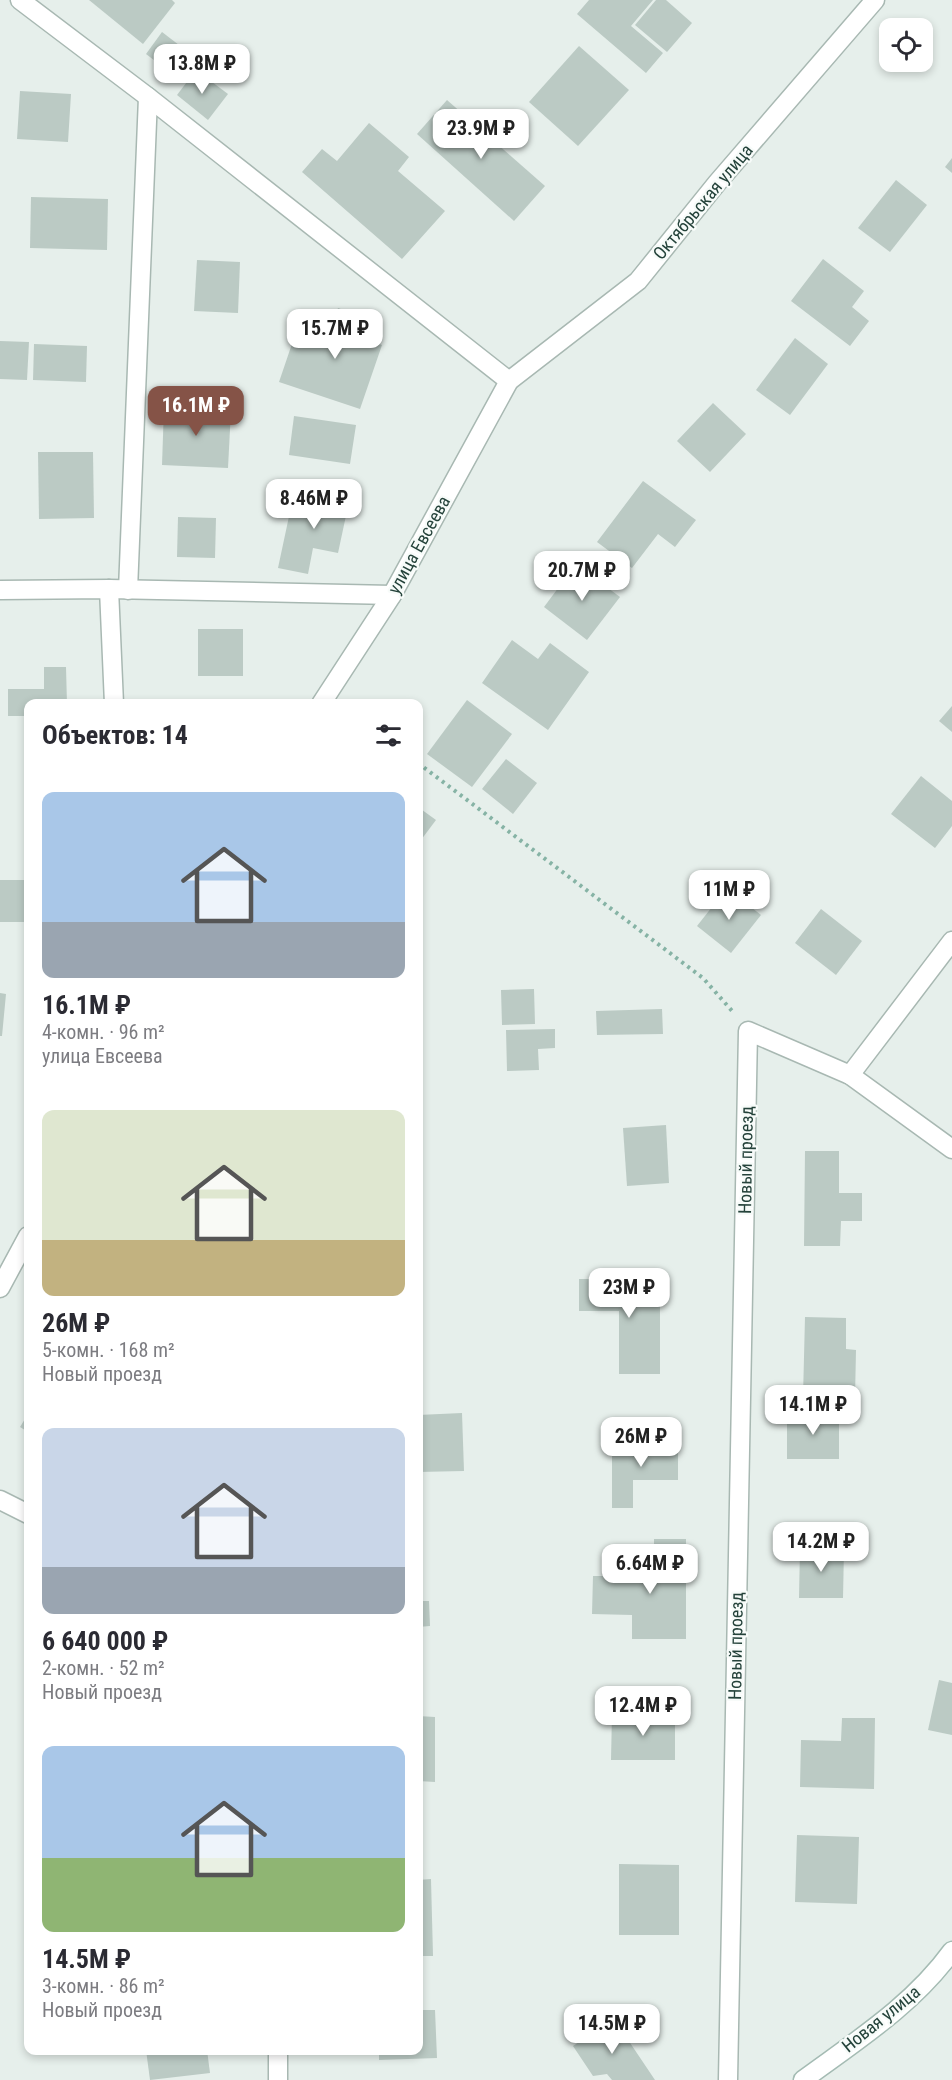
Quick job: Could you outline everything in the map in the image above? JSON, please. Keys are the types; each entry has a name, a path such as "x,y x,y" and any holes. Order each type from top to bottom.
{"street":[{"path":"20,0 148,97 509,381"},
{"name":"Октябрьская улица","path":"509,381 638,281 717,183 875,0"},
{"path":"128,590 148,97"},
{"name":"улица Евсеева","path":"324,699 392,595 509,381"},
{"path":"109,589 114,699"},
{"path":"0,590 109,589 392,595"},
{"path":"850,1075 952,941"},
{"path":"748,1031 850,1075 952,1149"},
{"name":"Новый проезд","path":"728,2080 748,1031"},
{"path":"0,1288 24,1243"},
{"path":"0,1500 24,1512"},
{"name":"Новая улица","path":"803,2080 883,2022 914,1994 952,1952"},
{"path":"278,2055 278,2080"}],"path":[{"path":"423,767 703,978 721,996 748,1031"}],"building":[{"path":"89,0 172,0 175,3 143,44"},
{"path":"589,0 653,0 631,26 663,53 646,73 577,14"},
{"path":"656,0 666,0 692,23 667,52 635,25"},
{"path":"162,32 192,55 176,77 146,54"},
{"path":"579,46 629,90 578,146 529,102"},
{"path":"196,70 228,94 208,120 177,95"},
{"path":"20,91 71,94 68,142 17,139"},
{"path":"447,100 545,186 514,221 417,134"},
{"path":"369,123 409,157 398,171 445,211 402,259 302,172 322,149 337,161"},
{"path":"952,158 952,173 945,167"},
{"path":"896,180 927,205 890,252 858,228"},
{"path":"31,197 108,199 107,250 30,248"},
{"path":"823,259 864,291 852,307 869,321 850,346 791,301"},
{"path":"197,260 240,262 238,313 194,311"},
{"path":"338,308 376,321 369,340 382,345 360,409 279,382 297,329 327,339"},
{"path":"795,338 828,364 790,415 756,390"},
{"path":"0,341 29,342 27,380 0,379"},
{"path":"34,344 87,346 86,382 33,380"},
{"path":"713,403 746,434 710,472 677,441"},
{"path":"164,407 231,410 228,468 162,465"},
{"path":"294,416 356,425 350,464 289,455"},
{"path":"38,452 93,452 94,518 39,519"},
{"path":"643,481 696,520 675,547 658,534 632,568 597,542"},
{"path":"313,489 350,497 338,553 313,548 308,574 278,568 291,507 308,510"},
{"path":"178,517 216,518 215,558 177,557"},
{"path":"576,564 620,597 587,640 544,607"},
{"path":"198,629 243,629 243,676 198,676"},
{"path":"512,640 538,659 550,643 589,672 548,730 482,683"},
{"path":"44,667 66,667 67,699 24,699 24,716 8,716 8,689 44,689"},
{"path":"467,700 512,734 472,787 427,754"},
{"path":"952,706 952,732 939,721"},
{"path":"506,759 537,783 513,814 482,789"},
{"path":"921,776 952,801 952,826 935,848 891,814"},
{"path":"423,811 436,820 423,837"},
{"path":"0,880 24,880 24,922 0,922"},
{"path":"727,888 761,915 731,953 697,926"},
{"path":"821,909 862,941 836,975 795,943"},
{"path":"534,989 535,1024 502,1025 501,990"},
{"path":"0,993 6,994 2,1036 0,1036"},
{"path":"662,1009 663,1034 597,1035 596,1011"},
{"path":"555,1029 555,1048 538,1049 539,1070 507,1071 506,1030"},
{"path":"666,1125 669,1183 627,1186 623,1128"},
{"path":"805,1151 839,1151 839,1193 862,1193 862,1221 841,1221 840,1246 804,1246"},
{"path":"579,1279 660,1279 660,1374 619,1374 619,1311 579,1311"},
{"path":"805,1317 846,1318 846,1349 856,1350 855,1398 803,1397"},
{"path":"787,1412 839,1412 839,1459 787,1459"},
{"path":"462,1413 464,1471 423,1472 423,1415"},
{"path":"612,1444 678,1444 678,1480 633,1480 633,1508 612,1508"},
{"path":"654,1539 686,1539 686,1639 632,1639 632,1615 592,1614 593,1576 654,1576"},
{"path":"800,1548 844,1549 843,1598 799,1598"},
{"path":"423,1601 429,1601 430,1626 423,1627"},
{"path":"939,1680 952,1683 952,1735 928,1730"},
{"path":"612,1714 675,1715 675,1760 611,1760"},
{"path":"423,1716 435,1717 435,1782 423,1781"},
{"path":"842,1718 875,1718 874,1789 800,1787 801,1740 841,1741"},
{"path":"797,1835 859,1837 857,1904 795,1902"},
{"path":"619,1864 679,1865 679,1935 619,1935"},
{"path":"431,1879 433,1956 423,1956 423,1880"},
{"path":"423,2010 435,2010 437,2058 379,2060 379,2055 423,2055"},
{"path":"614,2019 655,2080 612,2080 607,2074 593,2076 573,2046"},
{"path":"147,2055 208,2055 210,2073 150,2080"}]}
